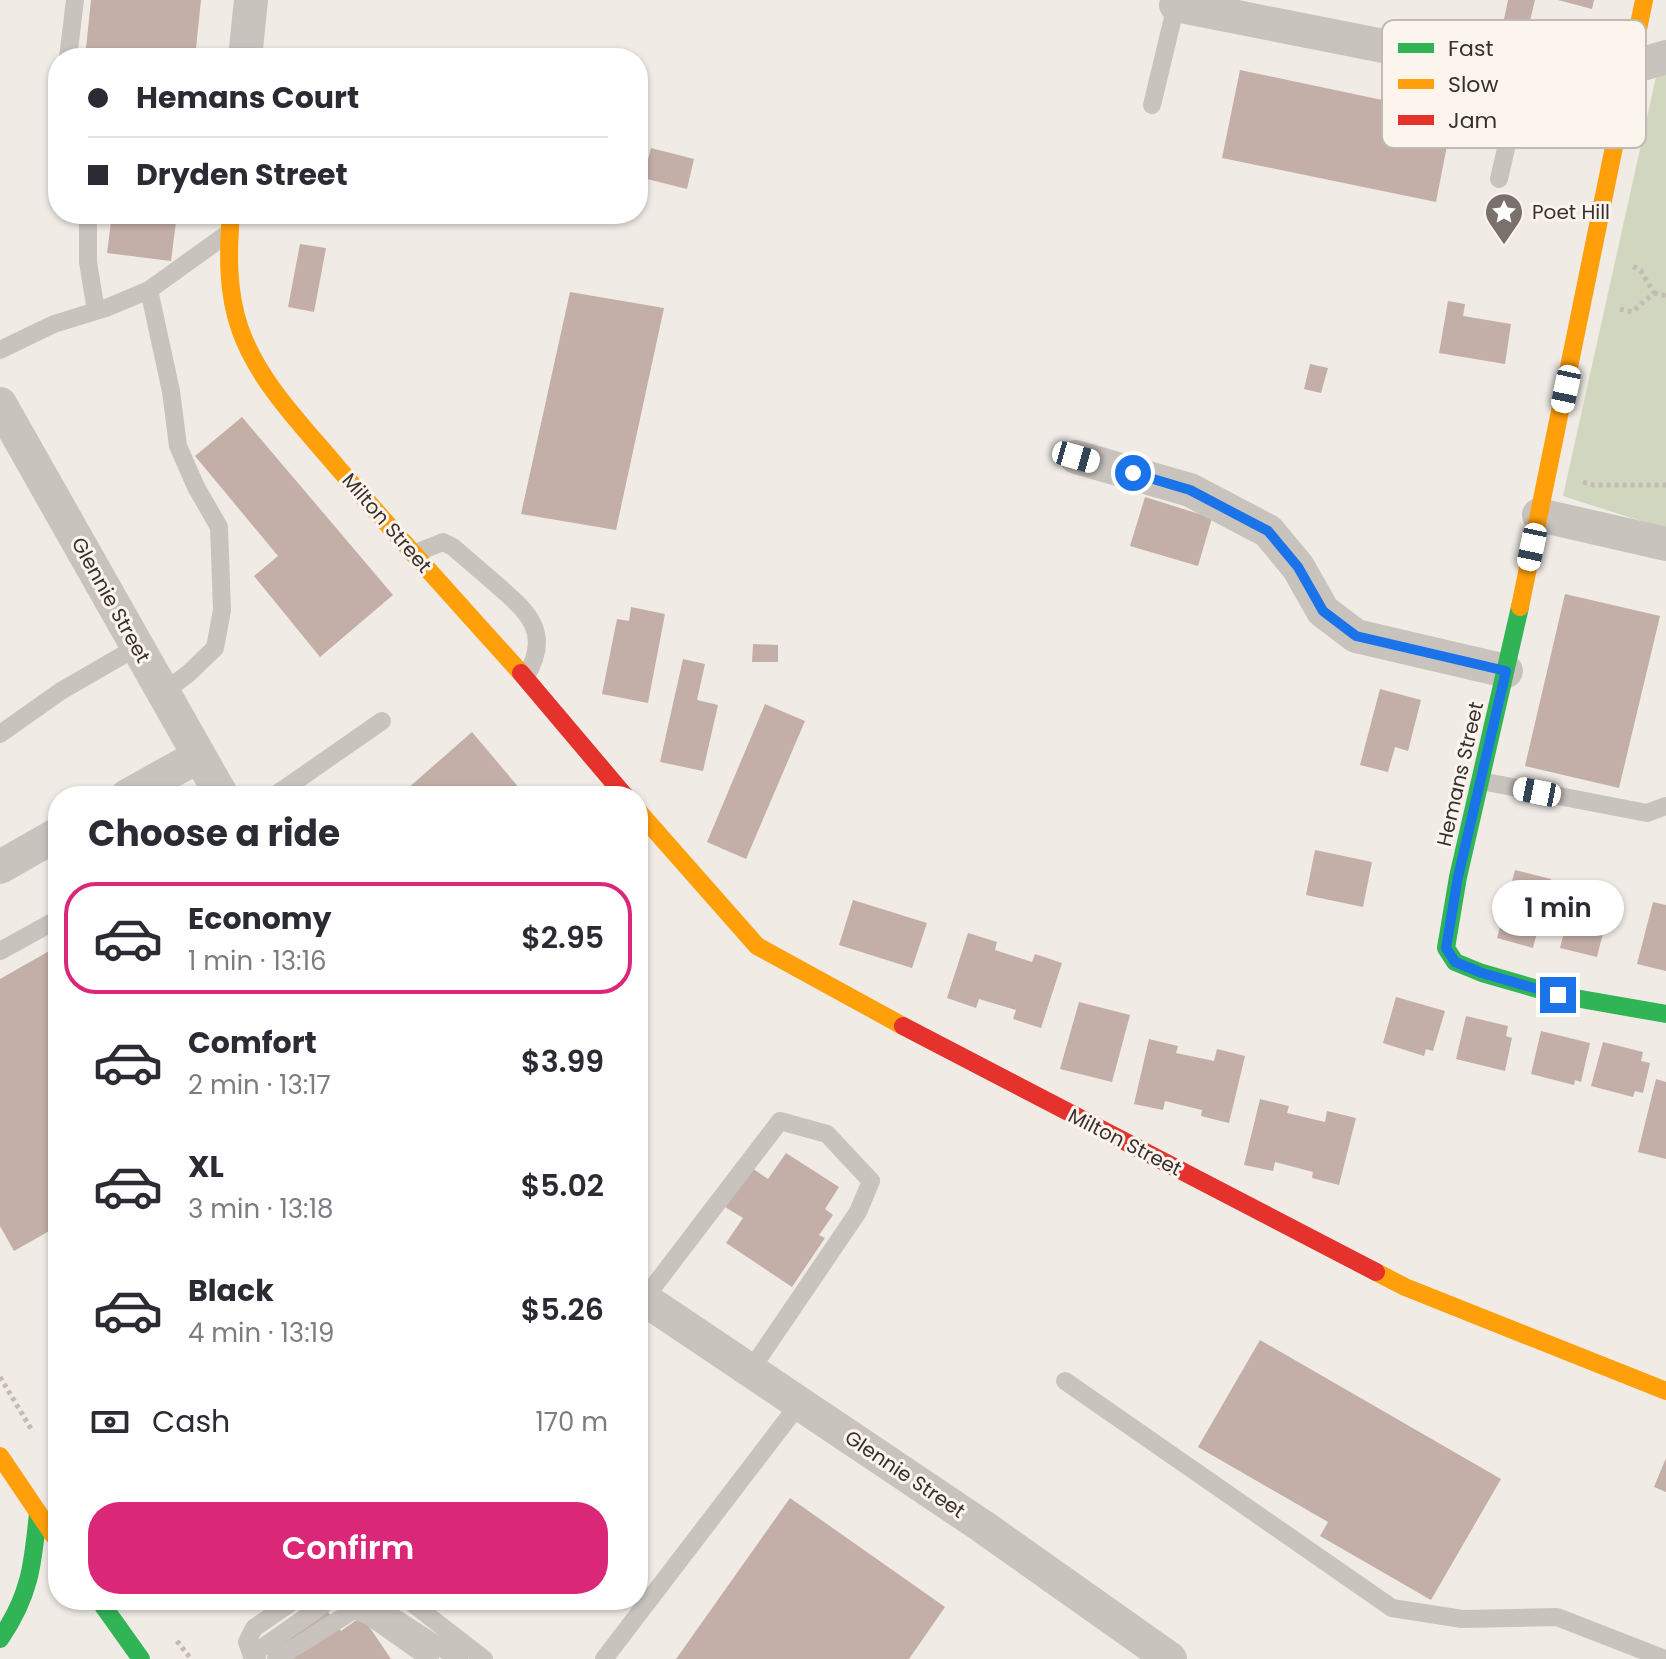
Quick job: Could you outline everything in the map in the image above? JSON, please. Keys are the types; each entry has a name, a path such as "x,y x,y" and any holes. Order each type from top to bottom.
{"street":[{"path":"246,48 251,0"},
{"name":"Hemans Street","path":"1640,20 1644,0"},
{"path":"1176,5 1382,46"},
{"path":"1646,63 1666,57"},
{"name":"Hemans Street","path":"1614,148 1506,671 1458,877 1446,948 1455,962 1482,973 1558,995 1666,1014"},
{"name":"Milton Street","path":"230,224 229,276 233,307 246,344 288,407 617,786"},
{"name":"Glennie Street","path":"1,408 216,786"},
{"path":"1076,457 1190,490 1268,531 1298,567 1323,611 1356,636 1506,671"},
{"path":"1539,515 1666,544"},
{"path":"145,786 199,756"},
{"name":"Milton Street","path":"648,822 757,946 858,1003 1405,1287 1666,1391"},
{"path":"0,867 48,840"},
{"name":"Glennie Street","path":"648,1302 982,1526 1170,1659"},
{"path":"0,1456 48,1528"},
{"path":"0,1639 27,1596 34,1569 38,1513"},
{"path":"106,1610 141,1659"}],"lane":[{"path":"69,48 75,0"},
{"path":"1152,105 1176,5"},
{"path":"1499,179 1506,148"},
{"path":"88,224 88,262 96,311"},
{"path":"0,350 54,324 149,290 229,224"},
{"path":"149,290 171,391 178,446 196,487 219,527 222,610 215,648 163,693"},
{"path":"413,554 443,542 453,547 527,611 538,646 525,678"},
{"path":"0,734 61,691 137,647"},
{"path":"288,786 382,721"},
{"path":"1481,781 1647,813 1666,806"},
{"path":"0,951 48,925"},
{"path":"648,1288 780,1121 827,1134 871,1181 858,1212 750,1371"},
{"path":"1065,1381 1392,1608 1462,1619 1557,1617 1665,1659"},
{"path":"648,1601 799,1404"},
{"path":"255,1659 247,1642 254,1628 280,1610"},
{"path":"255,1659 259,1650 316,1610"},
{"path":"276,1659 354,1610 369,1616 430,1659"},
{"path":"383,1610 459,1659"},
{"path":"421,1610 484,1659"},
{"path":"604,1659 641,1610"}],"path":[{"path":"1629,263 1641,271 1654,293 1666,296"},
{"path":"1618,309 1632,312 1654,293"},
{"path":"1580,482 1594,485 1666,485"},
{"path":"0,1377 36,1438"}],"green space":[{"path":"1658,68 1666,70 1666,529 1563,496 1640,148 1646,148 1646,122"}],"building":[{"path":"91,0 201,0 196,48 86,48"},
{"path":"1508,0 1535,0 1530,20 1504,19"},
{"path":"1558,0 1594,0 1592,9"},
{"path":"1240,70 1382,100 1382,148 1447,148 1436,202 1222,158"},
{"path":"651,148 694,159 687,189 648,179"},
{"path":"111,224 176,224 171,261 107,253"},
{"path":"300,244 326,248 314,312 288,307"},
{"path":"570,292 664,308 616,530 521,514"},
{"path":"1448,301 1465,304 1463,316 1511,324 1505,364 1439,353"},
{"path":"1310,364 1328,368 1321,393 1304,389"},
{"path":"242,417 393,595 320,657 254,576 278,556 195,456"},
{"path":"1145,497 1212,518 1198,566 1130,546"},
{"path":"1565,594 1660,616 1619,788 1525,766"},
{"path":"631,607 665,614 648,703 602,694 617,619 629,621"},
{"path":"753,644 778,645 778,662 752,662"},
{"path":"683,659 705,664 697,700 718,705 703,771 660,762"},
{"path":"1380,689 1421,700 1408,751 1395,747 1388,772 1360,765"},
{"path":"765,704 805,721 746,859 707,842"},
{"path":"472,732 518,786 410,786"},
{"path":"1315,850 1372,862 1363,907 1306,895"},
{"path":"1515,870 1551,879 1533,948 1497,938"},
{"path":"1576,884 1613,893 1597,957 1560,948"},
{"path":"853,900 927,923 912,968 839,945"},
{"path":"1653,902 1666,905 1666,971 1637,964"},
{"path":"968,933 997,942 995,950 1032,962 1035,954 1062,963 1041,1028 1013,1019 1016,1010 979,999 976,1008 947,998"},
{"path":"48,952 48,1232 14,1251 0,1226 0,979"},
{"path":"1396,997 1445,1011 1433,1051 1426,1049 1424,1056 1383,1043"},
{"path":"1079,1002 1130,1015 1112,1082 1060,1069"},
{"path":"1466,1016 1508,1026 1506,1036 1512,1038 1505,1071 1456,1059"},
{"path":"1541,1031 1590,1043 1581,1082 1575,1080 1574,1085 1531,1074"},
{"path":"1149,1039 1178,1046 1176,1053 1214,1061 1217,1049 1245,1056 1229,1123 1201,1116 1202,1110 1165,1101 1163,1110 1134,1104"},
{"path":"1603,1042 1643,1052 1641,1061 1650,1063 1643,1093 1635,1091 1633,1097 1591,1086"},
{"path":"1656,1079 1666,1082 1666,1159 1638,1152"},
{"path":"1260,1099 1289,1106 1287,1113 1325,1122 1327,1111 1356,1118 1339,1185 1312,1178 1313,1172 1275,1162 1273,1171 1244,1165"},
{"path":"786,1153 839,1187 825,1209 833,1215 819,1235 825,1238 792,1287 726,1243 743,1218 725,1207 752,1168 768,1179"},
{"path":"1260,1340 1501,1479 1431,1600 1320,1536 1328,1522 1198,1447"},
{"path":"1666,1458 1666,1492 1654,1487"},
{"path":"790,1498 945,1607 909,1659 676,1659"},
{"path":"318,1610 327,1610 341,1631 362,1616 391,1659 289,1659 276,1640"}],"traffic: fast":[{"path":"1520,607 1458,877 1446,948 1455,962 1482,973 1558,995 1666,1014"},
{"path":"0,1639 24,1594 38,1513"},
{"path":"106,1610 141,1659"}],"traffic: slow":[{"path":"1640,20 1644,0"},
{"path":"1520,607 1614,148"},
{"path":"231,224 229,257 233,301 240,329 258,367 310,436 521,673"},
{"path":"648,822 757,946 903,1026"},
{"path":"1376,1272 1405,1287 1666,1391"},
{"path":"0,1456 48,1527"}],"traffic: jam":[{"path":"521,673 617,786"},
{"path":"903,1026 1376,1272"}],"place":[{"name":"Poet Hill","path":"1504,246"}],"route":[{"path":"1133,473 1190,490 1268,531 1298,567 1323,611 1356,636 1506,671 1458,877 1446,948 1455,962 1558,995"}]}
